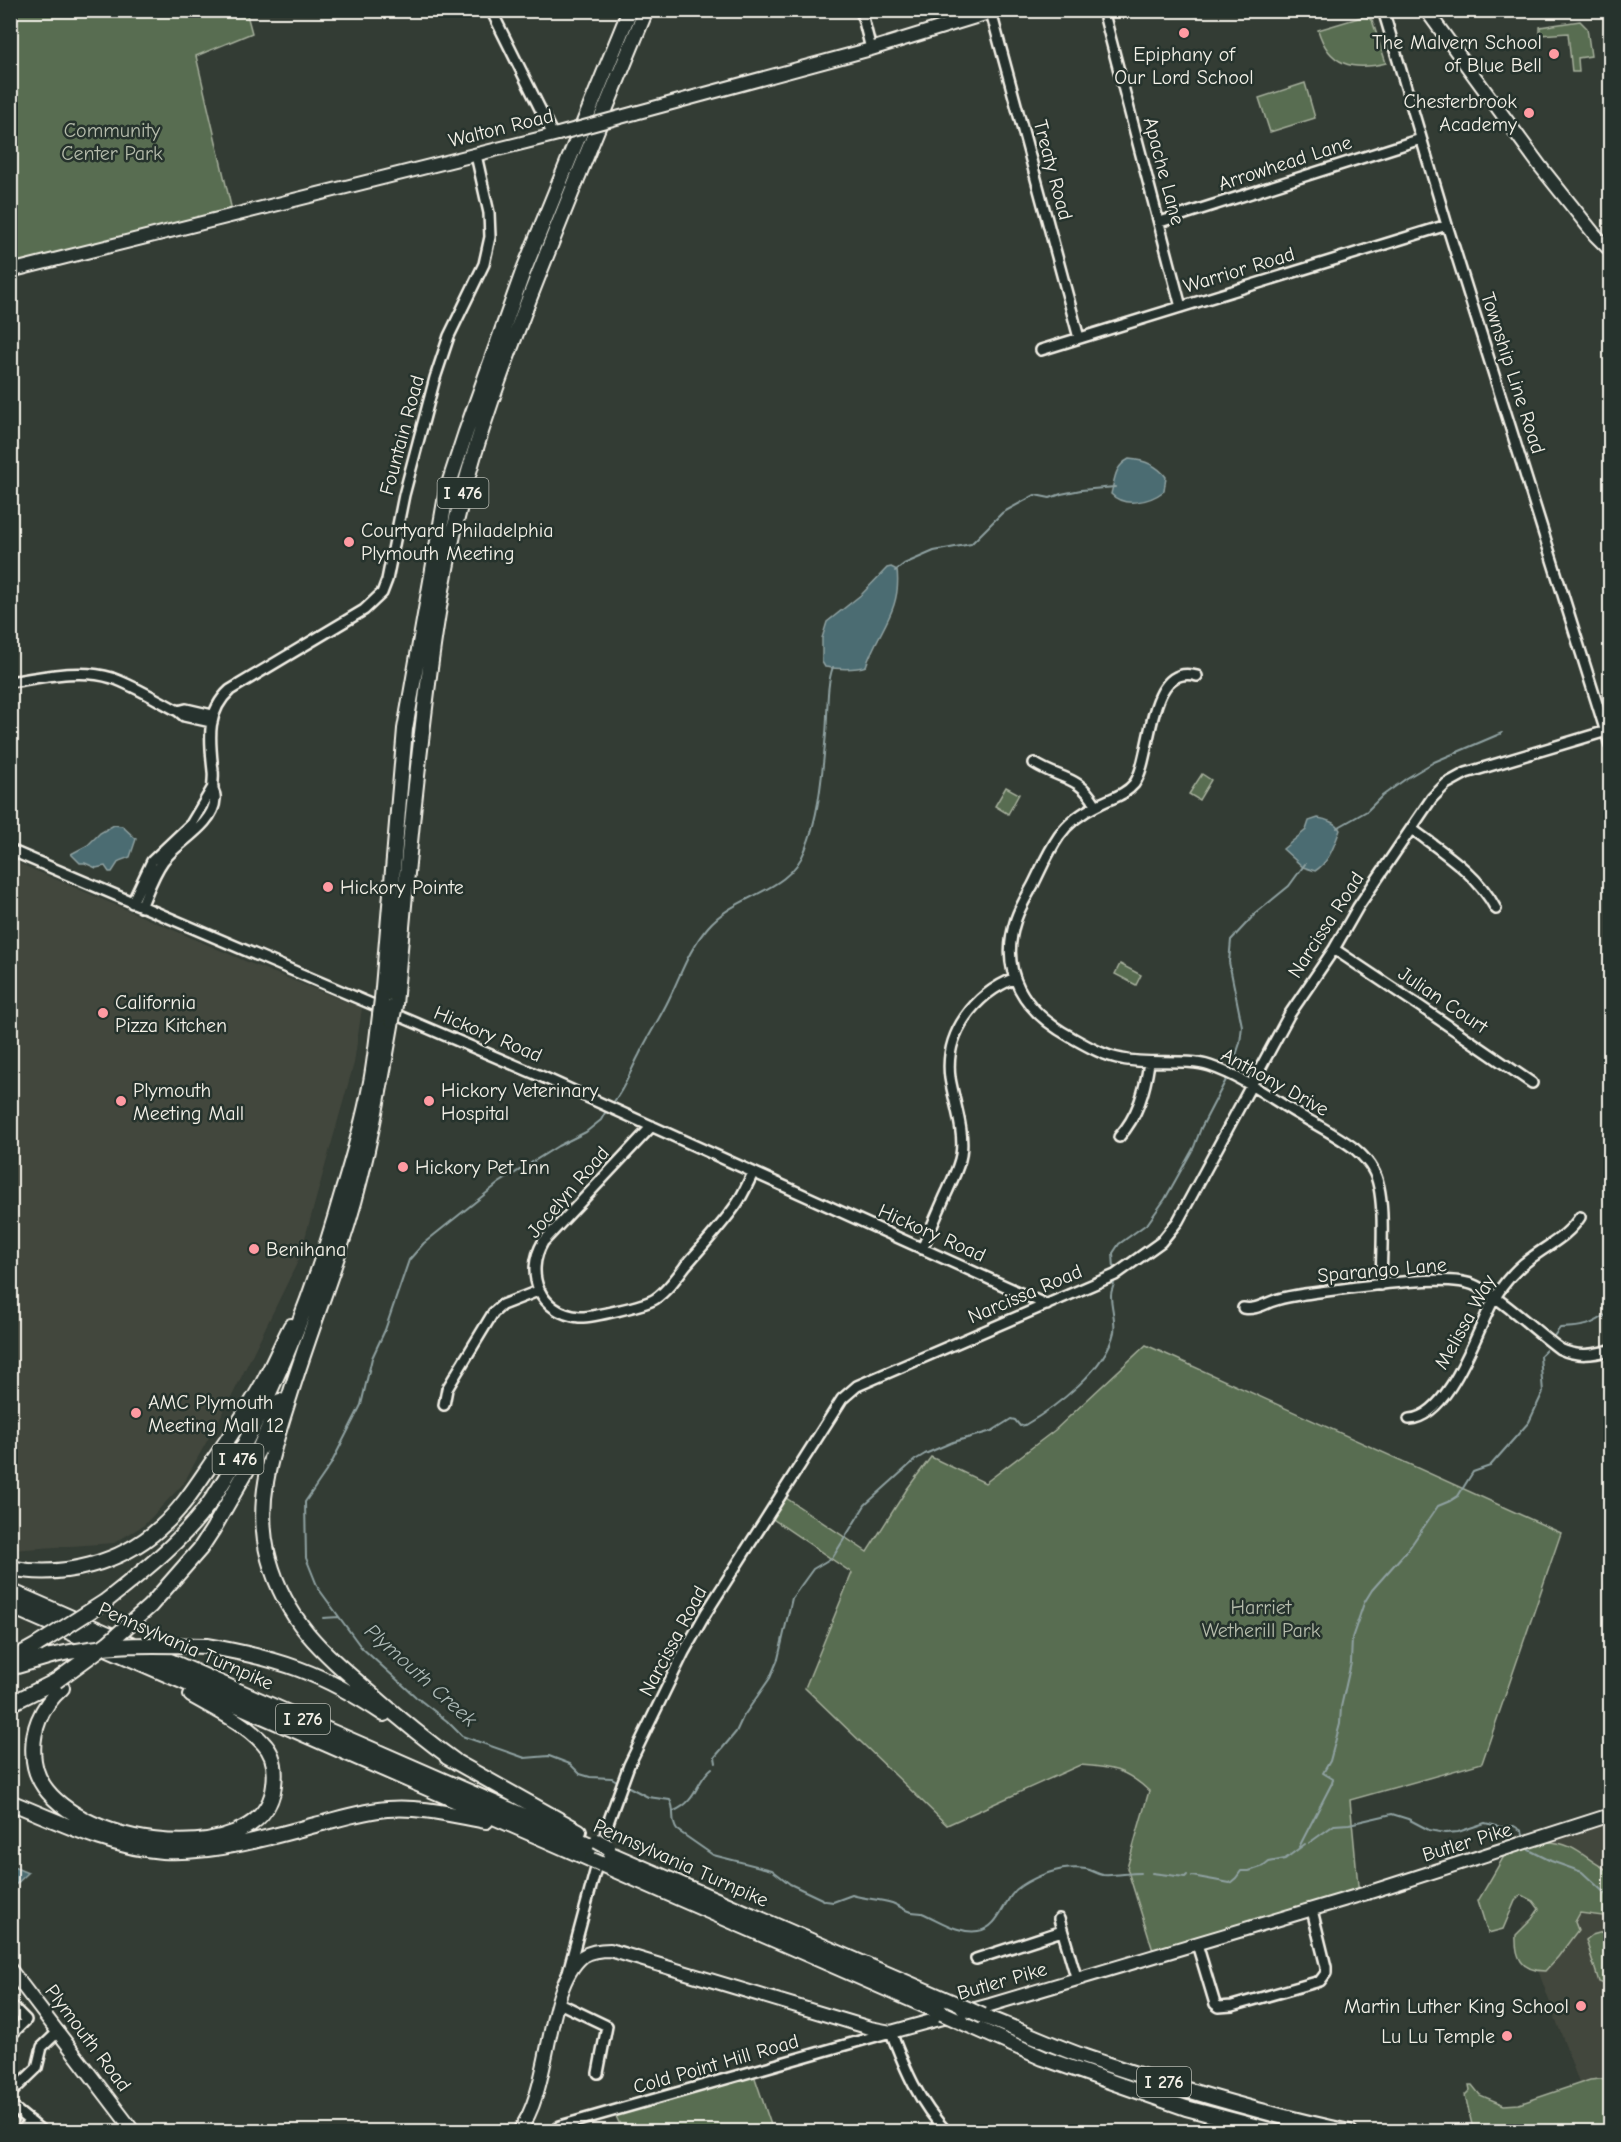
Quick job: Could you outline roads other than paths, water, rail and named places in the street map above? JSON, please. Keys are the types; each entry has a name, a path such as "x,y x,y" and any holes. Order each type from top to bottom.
{"highway":[{"name":"I 476","path":"59,1684 113,1646 200,1549 259,1449 305,1347 328,1284 361,1179 386,1017 382,999 405,729 447,490 524,272 630,10"},
{"name":"I 476","path":"10,1660 106,1601 184,1534 207,1506 235,1464 293,1343 351,1164 386,1017 395,1005 425,705 436,627 459,507 478,440 518,329 646,10"},
{"path":"10,1568 39,1571 59,1570 103,1562 120,1555 160,1528 198,1483 262,1384 296,1315 332,1227"},
{"path":"305,1347 271,1456 264,1495 265,1540 275,1578 291,1613 313,1642 385,1706 455,1761"},
{"name":"Pennsylvania Turnpike","path":"10,1591 600,1852 1043,2058 1175,2104 1277,2132"},
{"name":"Pennsylvania Turnpike","path":"10,1606 510,1825 600,1852 664,1876 983,2016 1084,2056 1163,2082 1350,2132"},
{"path":"10,1668 72,1650 128,1644 206,1646 252,1654 291,1665 322,1677 363,1700 600,1852"},
{"path":"10,1654 37,1645"},
{"path":"59,1684 41,1714 34,1736 33,1755 40,1779 53,1797 76,1816 96,1826 119,1833 160,1841 207,1839 232,1834 260,1818 273,1798 275,1769 269,1751 263,1743 243,1726 143,1666"},
{"path":"10,1704 59,1684"},
{"path":"10,1802 112,1842 134,1848 163,1851 189,1851 216,1847 387,1809 423,1810 510,1825"}],"main road":[{"path":"1426,10 1540,166 1595,235 1611,250"},
{"name":"Walton Road","path":"10,271 555,135 870,49 995,11"},
{"name":"Butler Pike","path":"518,2132 534,2105 565,1983 582,1958 593,1952 610,1950 870,2028 891,2032 1077,1980 1312,1910 1611,1815"},
{"name":"Plymouth Road","path":"10,1968 134,2132"}],"street":[{"path":"491,10 555,135"},
{"path":"861,10 870,49"},
{"name":"Apache Lane","path":"1103,10 1181,306"},
{"name":"Township Line Road","path":"1383,10 1447,225 1608,730 1611,746"},
{"name":"Treaty Road","path":"995,11 1080,338"},
{"name":"Arrowhead Lane","path":"1160,222 1421,139"},
{"name":"Fountain Road","path":"211,719 219,701 230,690 364,610 382,593 390,571 404,495 435,378 449,336 484,264 490,237 489,213 476,155"},
{"name":"Warrior Road","path":"1041,350 1447,225"},
{"path":"10,682 39,677 99,675 124,683 178,711 186,708 211,719 209,735 215,799 208,817 161,864 137,905"},
{"name":"Anthony Drive","path":"1197,676 1179,675 1161,694 1153,712 1144,763 1138,777 1124,793 1075,819 1059,836 1020,911 1011,949 1015,978 1026,1000 1047,1023 1109,1056 1149,1063 1208,1065 1250,1085 1354,1148 1373,1169 1381,1192 1381,1285"},
{"name":"Narcissa Road","path":"565,1983 591,1884 622,1783 661,1698 706,1613 842,1399 857,1386 1115,1275 1148,1252 1178,1221 1289,1015 1334,949 1358,907 1432,798 1446,784 1466,773 1608,730"},
{"path":"1034,763 1080,784 1096,806"},
{"path":"1412,829 1473,876 1483,887 1496,909"},
{"name":"Hickory Road","path":"10,850 545,1078 1047,1305"},
{"name":"Julian Court","path":"1334,949 1532,1083"},
{"path":"922,1249 957,1169 961,1153 960,1128 950,1075 955,1034 963,1019 977,1002 1003,983 1015,978"},
{"path":"1119,1137 1127,1128 1139,1105 1146,1084 1149,1063"},
{"name":"Jocelyn Road","path":"538,1291 535,1284 534,1267 543,1242 652,1126"},
{"path":"444,1405 447,1389 493,1313 507,1303 538,1291 548,1304 557,1310 581,1317 649,1302 665,1290 729,1214 753,1173"},
{"name":"Melissa Way","path":"1409,1419 1425,1415 1444,1396 1453,1383 1495,1298 1522,1265 1569,1232 1580,1217"},
{"name":"Sparango Lane","path":"1243,1308 1257,1308 1293,1296 1381,1285 1443,1280 1464,1282 1476,1285 1544,1337 1568,1352 1585,1355 1611,1350"},
{"path":"1197,1944 1215,2004 1219,2007 1232,2006 1320,1981 1326,1973 1326,1967 1312,1910"},
{"path":"1059,1919 1077,1980"},
{"path":"976,1959 1062,1931"},
{"path":"559,2003 607,2026 598,2073"},
{"path":"10,2004 26,2020 10,2036"},
{"path":"10,2094 37,2068 42,2047 59,2031"},
{"path":"891,2032 916,2091 931,2116 947,2132"},
{"name":"Cold Point Hill Road","path":"553,2132 560,2126 891,2032"},
{"path":"10,2105 43,2132"},
{"path":"20,2132 30,2121"}],"water":[{"path":"1129,459 1150,464 1159,469 1166,477 1164,491 1152,498 1137,502 1123,501 1111,494 1114,478 1120,466"},
{"path":"887,568 897,570 898,584 893,609 866,666 846,669 825,667 822,662 822,638 827,622 862,594"},
{"path":"1318,818 1336,825 1340,830 1327,858 1315,871 1303,867 1283,849 1306,830 1309,821"},
{"path":"114,825 122,826 136,839 130,857 119,861 112,872 109,872 105,866 96,868 80,863 71,854 88,845 100,833"},
{"path":"10,1866 28,1873 11,1889"}],"waterway":[{"path":"895,571 904,564 934,551 971,544 1002,513 1035,495 1050,498 1081,490 1115,487"},
{"path":"613,1103 701,935 733,907 775,885 787,876 805,850 820,793 828,691 833,667"},
{"path":"1337,828 1367,811 1382,796 1434,762 1502,733"},
{"path":"1230,1073 1240,1043 1242,1026 1229,962 1231,940 1256,913 1289,886 1305,864"},
{"path":"1114,1269 1113,1253 1119,1244 1148,1223 1165,1199 1194,1147 1201,1128 1227,1078"},
{"path":"606,1111 601,1120 586,1132 558,1146 499,1183 424,1243 409,1260 385,1330 372,1358 361,1405 331,1464 305,1502 306,1558 318,1588 361,1647 462,1736 525,1758 549,1756 570,1764 580,1774 612,1778 620,1783"},
{"path":"716,1763 715,1757 736,1732 743,1717 770,1678 778,1659 792,1598 813,1569 833,1557 865,1505 915,1460 925,1454 953,1442 992,1431 1011,1419 1020,1426 1025,1425 1078,1386 1101,1360 1114,1332 1111,1295 1114,1282"},
{"path":"1554,1336 1560,1328 1587,1325 1610,1312"},
{"path":"1299,1847 1332,1783 1333,1779 1323,1773 1330,1761 1340,1724 1341,1707 1351,1663 1352,1638 1364,1603 1372,1590 1410,1547 1438,1506 1458,1496 1473,1472 1490,1466 1529,1422 1543,1392 1540,1356 1546,1350"},
{"name":"Plymouth Creek","path":"323,1618 339,1617"},
{"path":"674,1811 688,1802 712,1768"},
{"name":"Plymouth Creek","path":"625,1785 648,1797 670,1800 677,1830 713,1855 772,1870 790,1884 826,1901 833,1902 852,1895 887,1902 963,1930 986,1929 997,1918 1015,1891 1028,1882 1052,1872 1077,1868 1103,1875 1140,1873"},
{"name":"Plymouth Creek","path":"1309,1843 1334,1825 1349,1824 1392,1814 1429,1830 1445,1833 1458,1832 1485,1823 1501,1827 1514,1826 1522,1831 1524,1837"},
{"name":"Plymouth Creek","path":"1192,1876 1230,1883 1241,1871 1249,1871 1269,1862 1285,1859 1305,1844"},
{"name":"Plymouth Creek","path":"1529,1850 1582,1872 1610,1898"},
{"name":"Plymouth Creek","path":"1152,1873 1185,1877 1187,1875"}],"place":[{"name":"Epiphany of Our Lord School","path":"1184,33"},
{"name":"The Malvern School of Blue Bell","path":"1554,54"},
{"name":"Chesterbrook Academy","path":"1529,113"},
{"name":"Courtyard Philadelphia Plymouth Meeting","path":"349,542"},
{"name":"Hickory Pointe","path":"328,887"},
{"name":"California Pizza Kitchen","path":"103,1013"},
{"name":"Plymouth Meeting Mall","path":"121,1101"},
{"name":"Hickory Veterinary Hospital","path":"429,1101"},
{"name":"Hickory Pet Inn","path":"403,1167"},
{"name":"Benihana","path":"254,1249"},
{"name":"AMC Plymouth Meeting Mall 12","path":"136,1413"},
{"name":"Martin Luther King School","path":"1581,2006"},
{"name":"Lu Lu Temple","path":"1507,2036"}],"park label":[{"name":"Community Center Park","path":"112,142"},
{"name":"Harriet Wetherill Park","path":"1261,1618"}]}
